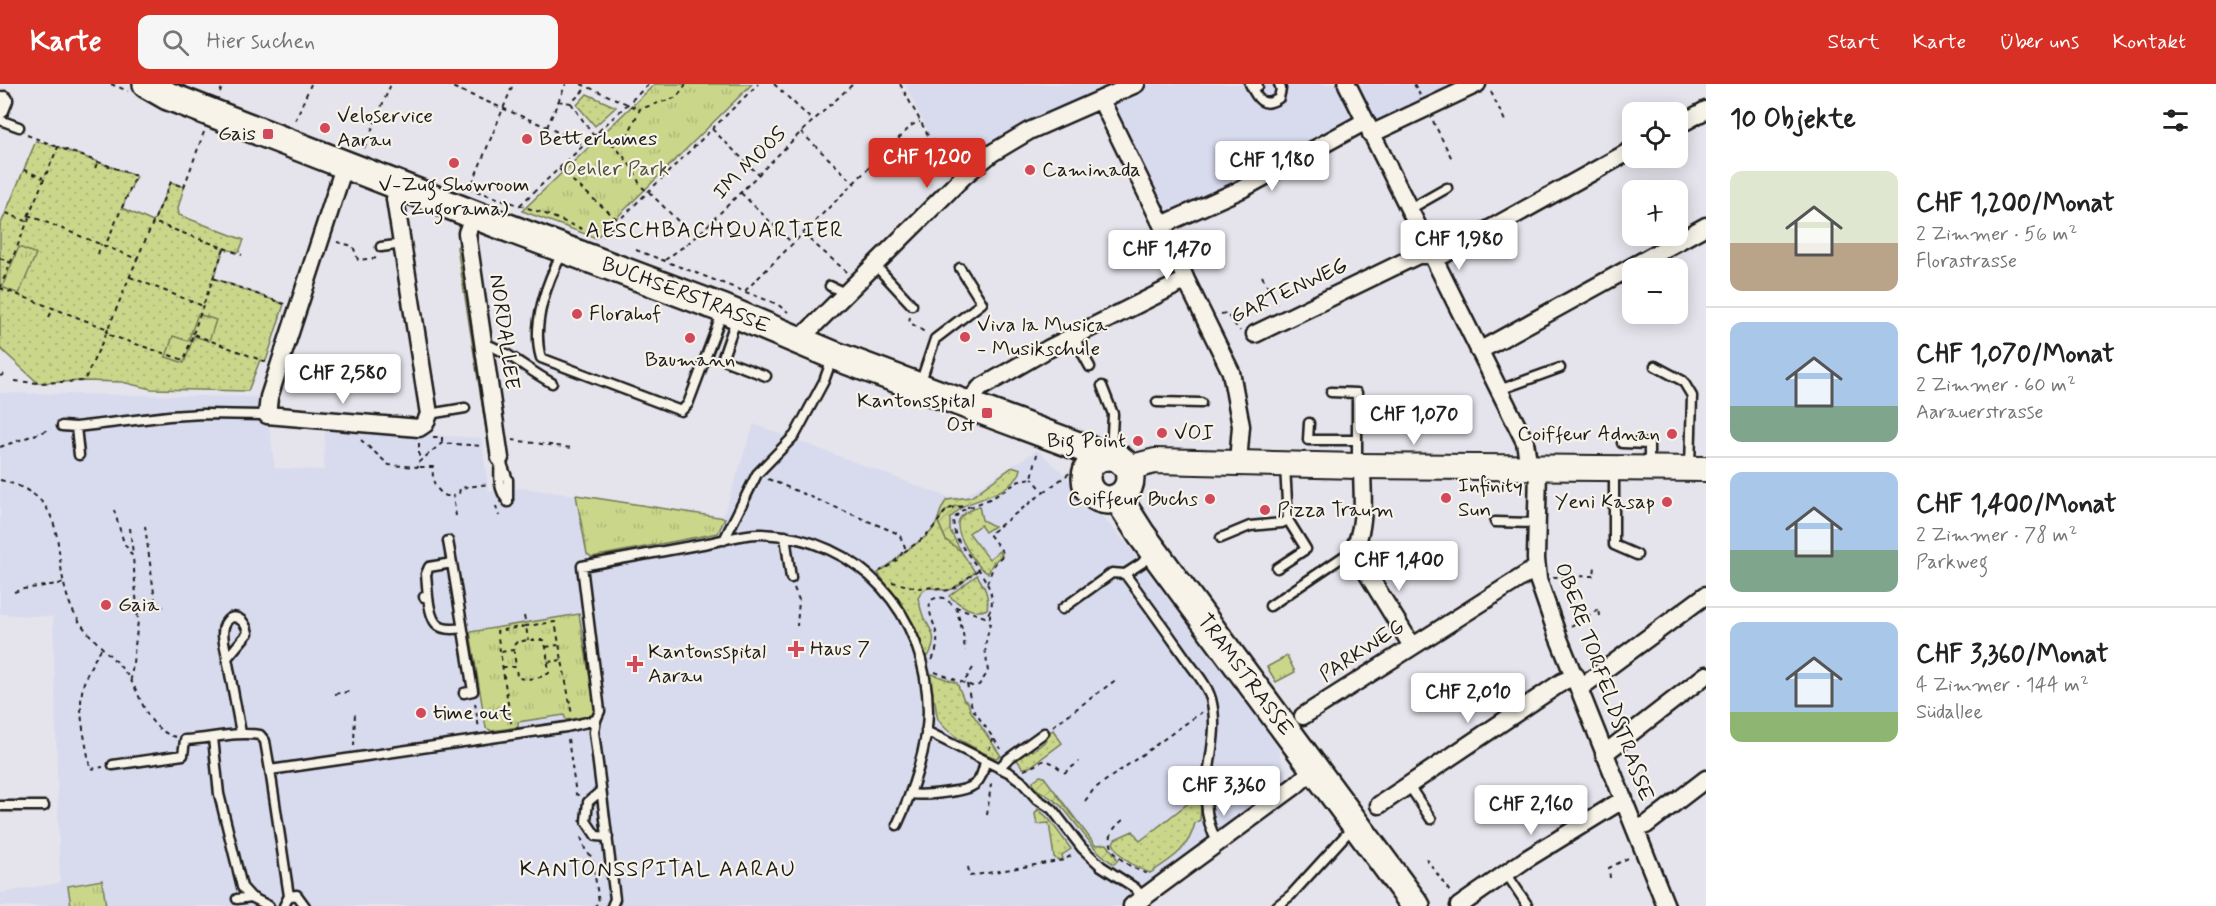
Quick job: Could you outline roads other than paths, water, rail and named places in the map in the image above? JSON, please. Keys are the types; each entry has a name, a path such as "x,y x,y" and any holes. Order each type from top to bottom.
{"main road":[{"name":"BUCHSERSTRASSE","path":"157,87 354,156 398,185 564,249 735,305 803,335 833,355 1115,460"},
{"name":"BUCHSERSTRASSE","path":"1053,437 1079,474"},
{"path":"1115,460 1130,482 1128,488 1118,498 1107,500 1096,496 1079,474 1093,462 1115,460 1285,465 1698,469"},
{"name":"TRAMSTRASSE","path":"1118,498 1416,906"}],"street":[{"path":"803,335 838,290 857,281 964,176 1008,142 1136,84"},
{"name":"OBERE TORFELDSTRASSE","path":"1348,84 1525,442 1534,468 1538,523 1537,574 1557,634 1666,906"},
{"path":"1162,225 1368,128 1426,108 1477,84"},
{"path":"1101,100 1231,372 1232,403 1242,426 1238,462"},
{"path":"1688,120 1706,110"},
{"path":"354,156 321,238 269,398 267,415 418,428 425,424 429,414 395,199 398,185"},
{"name":"GARTENWEG","path":"1250,336 1418,255 1443,255 1622,156"},
{"name":"NORDALLEE","path":"474,214 467,233 498,448"},
{"path":"1479,351 1706,226"},
{"path":"966,405 980,387 1073,336 1186,280"},
{"path":"1360,466 1362,525 1356,544 1412,646"},
{"name":"PARKWEG","path":"1303,716 1412,646 1537,574"},
{"path":"1379,805 1562,682 1578,682 1706,595"},
{"path":"1604,754 1706,675"},
{"path":"1137,902 1295,786 1313,766"},
{"path":"1635,829 1646,825 1706,779"},
{"path":"1460,906 1506,873 1624,799"}],"lane":[{"path":"1255,85 1257,98 1264,102 1272,102 1280,98 1280,84"},
{"path":"0,120 19,130"},
{"path":"934,146 945,160 964,176"},
{"path":"1410,209 1447,188"},
{"path":"381,247 404,250"},
{"path":"564,249 543,295 537,346 541,358 681,411 688,404 735,305"},
{"path":"874,264 912,305"},
{"path":"919,387 935,339 982,303 960,268"},
{"path":"735,305 723,357 726,361 766,376"},
{"path":"1073,336 1090,367"},
{"path":"482,343 496,347 528,370 552,383"},
{"path":"724,540 757,474 795,435 824,381 833,355"},
{"path":"1655,366 1683,381 1692,396 1698,469"},
{"path":"1499,390 1560,368"},
{"path":"1102,386 1113,414 1115,460"},
{"path":"1331,392 1357,393 1357,440 1360,466"},
{"path":"1157,402 1201,403"},
{"path":"429,414 465,408"},
{"path":"63,426 76,427 203,414 267,415"},
{"path":"1309,423 1308,440 1357,440"},
{"path":"76,427 78,455"},
{"path":"1622,443 1649,444 1649,469"},
{"path":"1277,568 1306,549 1288,520 1285,465"},
{"path":"1614,468 1614,544 1637,555"},
{"path":"1221,538 1250,526 1282,523 1288,520"},
{"path":"1495,522 1538,523"},
{"path":"612,906 615,899 594,732 600,711 582,566 759,534 785,536 825,546 848,558 875,579 894,602 926,666 928,711 926,731 912,794 897,825"},
{"path":"785,536 790,578"},
{"path":"448,541 462,628 469,692"},
{"path":"1270,606 1356,544"},
{"path":"1062,609 1112,573 1125,574 1142,563 1154,550"},
{"path":"452,562 429,567 426,574 426,597 432,619 437,625 448,631 462,628"},
{"path":"1125,574 1200,678 1211,697 1214,723 1205,804 1210,830 1218,843"},
{"path":"227,658 241,733"},
{"path":"270,770 481,740 591,723 596,720"},
{"path":"926,731 1021,781 1032,795 1052,809 1082,848 1101,866 1135,888 1137,902"},
{"path":"113,765 183,755 185,740 241,733 260,735 265,741 289,896 284,906"},
{"path":"999,768 1044,733"},
{"path":"213,738 219,794 242,887 251,897 269,906"},
{"path":"912,794 924,796 972,787 979,780 985,762"},
{"path":"1408,784 1431,819"},
{"path":"601,791 588,802 586,821 596,836 608,837"},
{"path":"0,806 44,806"},
{"path":"1277,906 1291,895 1347,832 1356,825"},
{"path":"1506,873 1528,906"},
{"path":"289,896 297,895 305,906"},
{"path":"237,899 251,897"}],"place":[{"name":"Veloservice Aarau","path":"325,128"},
{"name":"Gais","path":"268,134"},
{"name":"Betterhomes","path":"527,139"},
{"name":"V-Zug Showroom (Zugorama)","path":"454,163"},
{"name":"Caminada","path":"1030,170"},
{"name":"Florahof","path":"577,314"},
{"name":"Viva la Musica - Musikschule","path":"965,337"},
{"name":"Baumann","path":"690,338"},
{"name":"Kantonsspital Ost","path":"987,413"},
{"name":"VOI","path":"1162,433"},
{"name":"Coiffeur Adnan","path":"1672,434"},
{"name":"Big Point","path":"1138,441"},
{"name":"Infinity Sun","path":"1446,498"},
{"name":"Coiffeur Buchs","path":"1210,499"},
{"name":"Yeni Kasap","path":"1667,502"},
{"name":"Pizza Traum","path":"1265,510"},
{"name":"Gaia","path":"106,605"},
{"name":"Haus 7","path":"796,649"},
{"name":"Kantonsspital Aarau","path":"635,664"},
{"name":"time out","path":"421,713"}],"district":[{"name":"AESCHBACHQUARTIER","path":"715,231"},
{"name":"KANTONSSPITAL AARAU","path":"658,870"}],"park label":[{"name":"Oehler Park","path":"616,169"}]}
